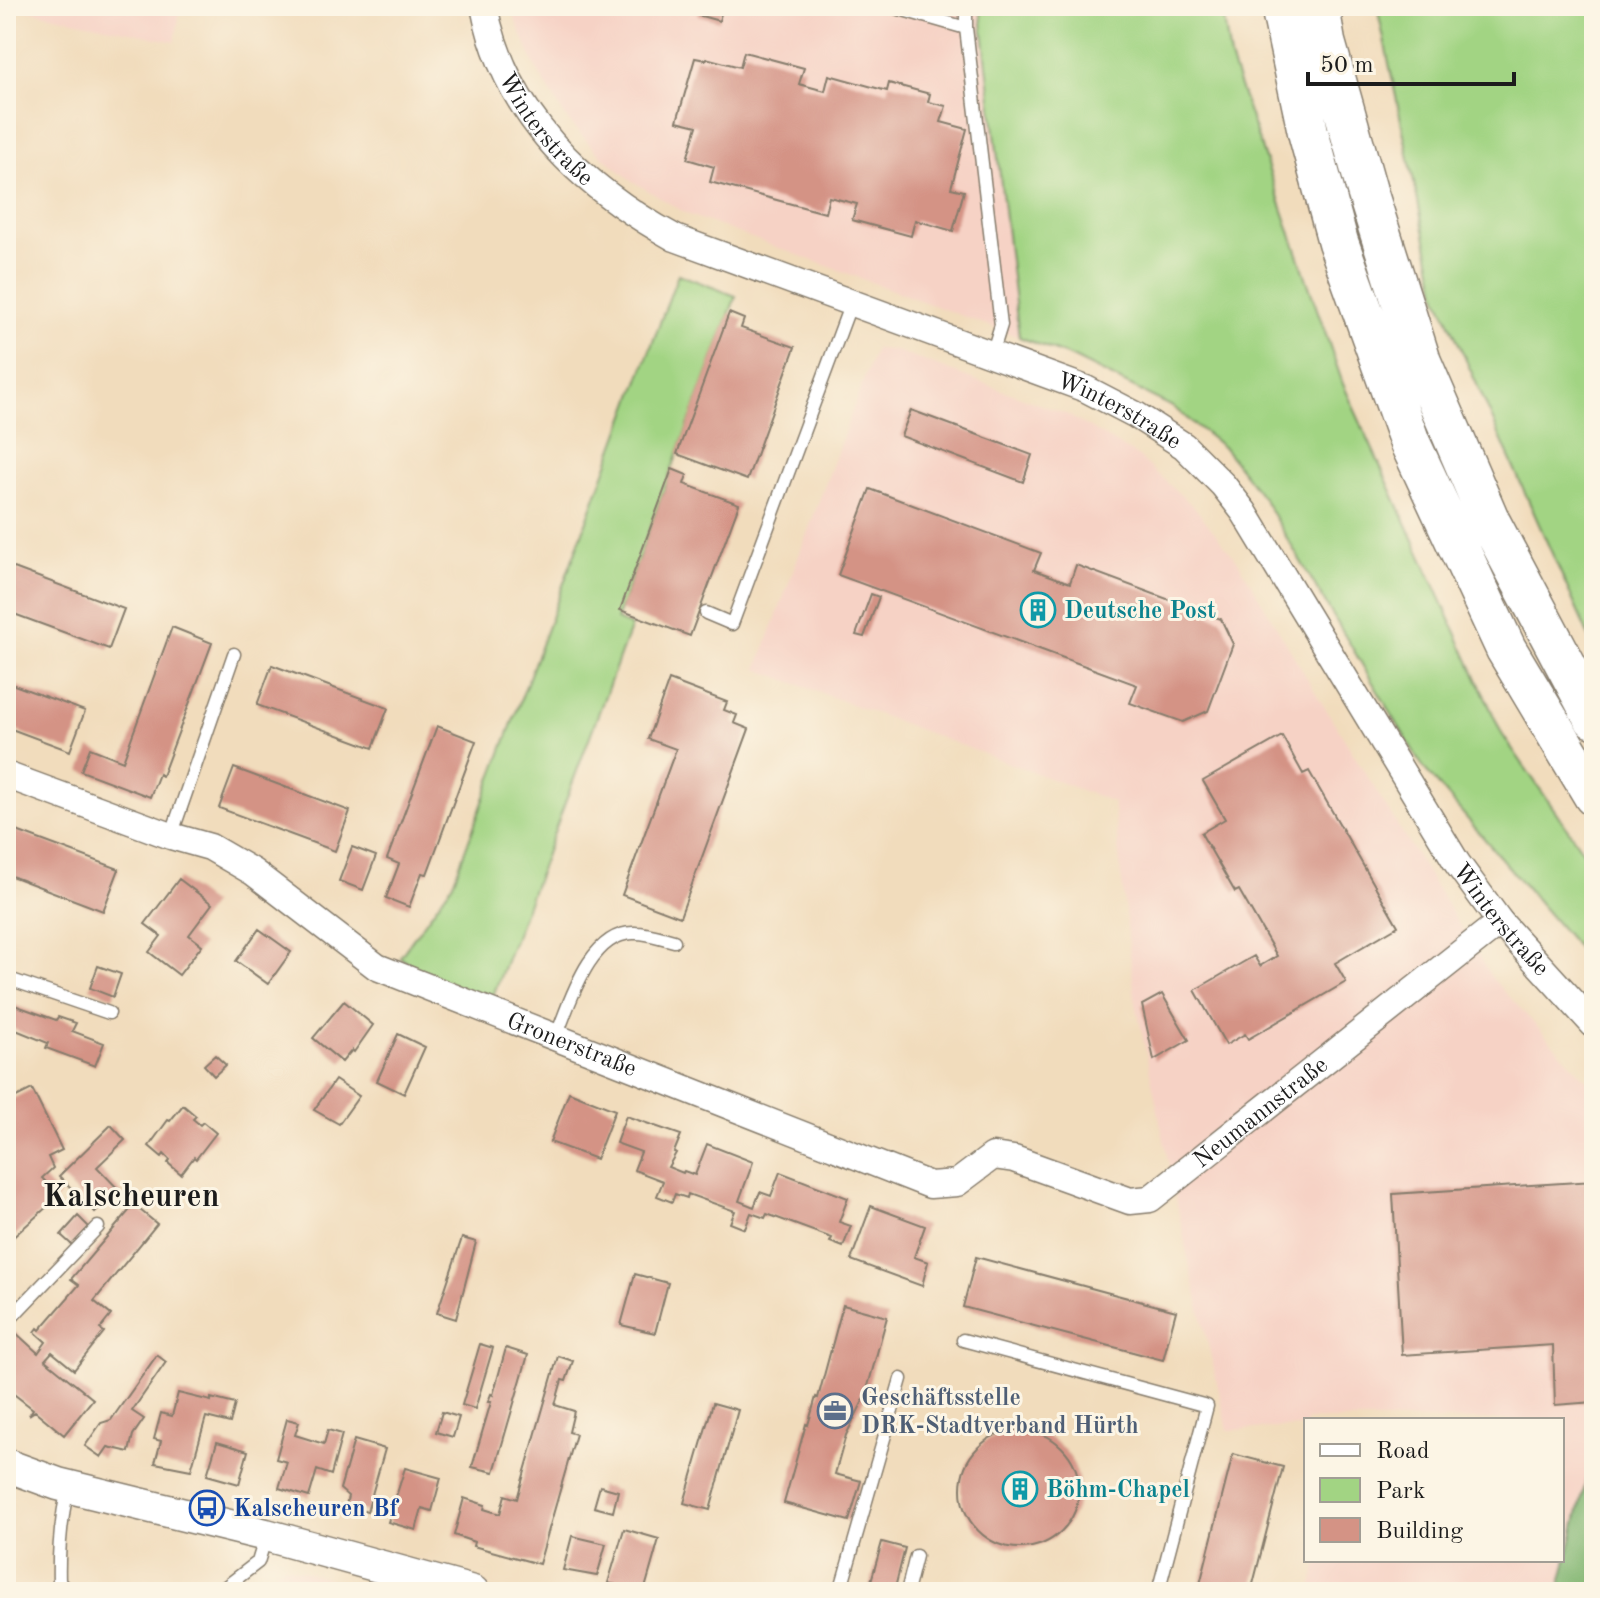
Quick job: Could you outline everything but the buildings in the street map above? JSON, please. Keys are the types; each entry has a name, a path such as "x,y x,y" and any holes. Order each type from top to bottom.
{"main road":[{"path":"1281,6 1308,132 1338,242 1410,443 1506,649 1594,796"},
{"path":"1319,6 1325,42 1367,191 1421,362 1490,522 1594,718"}],"street":[{"name":"Winterstraße","path":"484,6 501,65 543,135 569,164 614,201 675,238 1086,389 1136,415 1184,446 1223,485 1244,512 1457,863 1500,922 1594,1025"},
{"name":"Gronerstraße","path":"6,775 171,836 210,847 253,872 377,967 930,1185 957,1183 993,1156"},
{"name":"Neumannstraße","path":"993,1156 1014,1159 1130,1201 1150,1199 1500,922"},
{"path":"6,1465 63,1485 266,1535 473,1592"}],"lane":[{"path":"889,6 966,28"},
{"path":"966,6 1001,325 992,354"},
{"path":"706,613 732,624 851,303"},
{"path":"171,836 234,654"},
{"path":"556,1037 580,977 597,950 616,936 635,932 674,941"},
{"path":"6,978 109,1013"},
{"path":"6,1323 98,1227"},
{"path":"963,1340 1207,1406 1158,1592"},
{"path":"840,1592 901,1379"},
{"path":"63,1485 59,1582 69,1592"},
{"path":"219,1592 258,1562 266,1535"},
{"path":"907,1592 916,1556"}],"shaded area":[{"path":"9,6 181,6 175,42"},
{"path":"509,6 980,6 1019,337 687,214 632,181 597,152 566,118 536,68"},
{"path":"875,349 894,350 1066,414 1139,457 1196,509 1239,563 1492,978 1594,1088 1594,1449 1559,1592 1310,1592 1318,1562 1564,1562 1564,1418 1304,1418 1304,1427 1228,1430 1188,1258 1135,999 1113,802 757,669"},
{"path":"284,1566 377,1592 243,1592"}],"green space":[{"path":"980,6 1222,6 1230,58 1343,384 1502,734 1594,867 1594,967 1423,767 1263,498 1225,449 1173,407 1072,357 1019,337"},
{"path":"1377,6 1594,6 1594,648 1438,297"},
{"path":"678,274 736,296 616,620 631,626 490,1004 438,984 400,957 453,883"},
{"path":"1594,1449 1594,1592 1559,1592"}],"place":[{"name":"Deutsche Post","path":"1038,610"},
{"name":"Geschäftsstelle DRK-Stadtverband Hürth","path":"835,1411"},
{"name":"Böhm-Chapel","path":"1020,1489"},
{"name":"Kalscheuren Bf","path":"207,1508"}],"district":[{"name":"Kalscheuren","path":"131,1195"}]}
